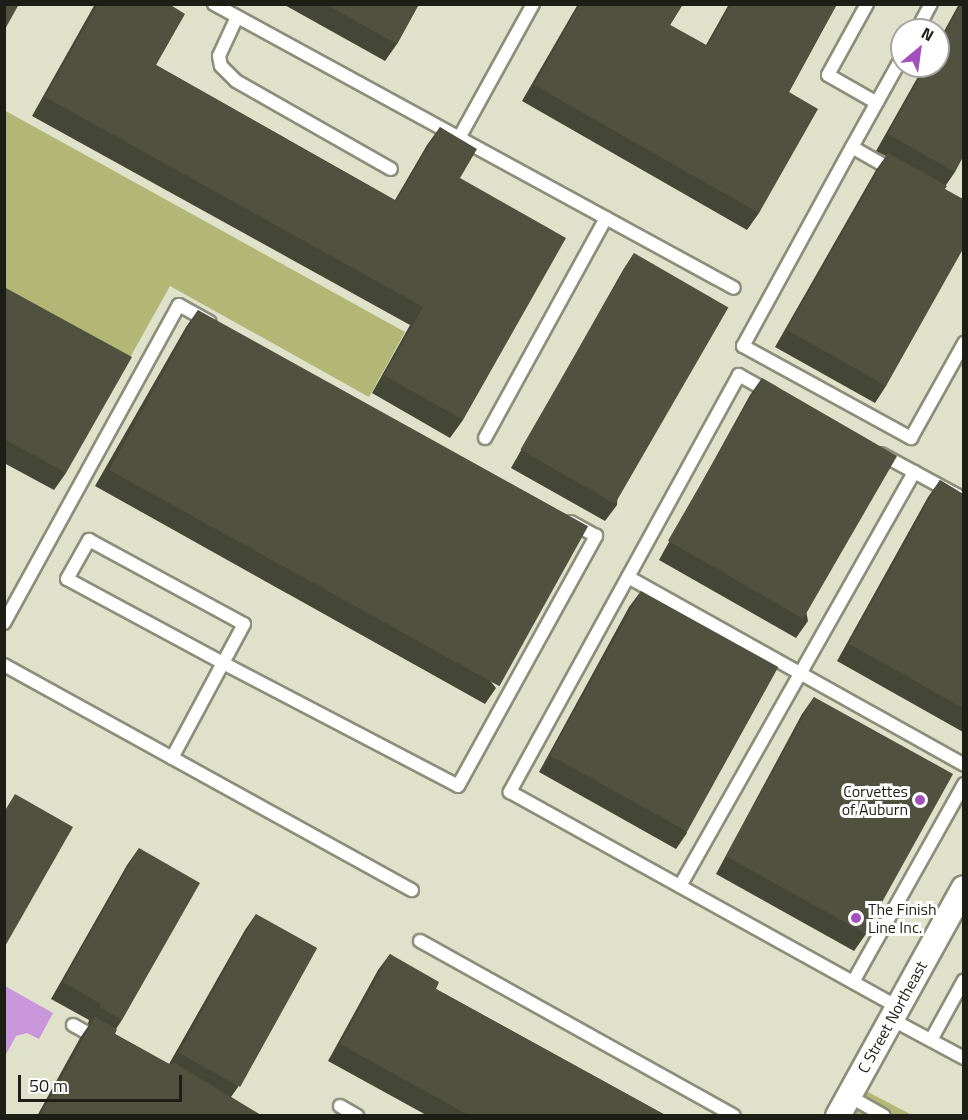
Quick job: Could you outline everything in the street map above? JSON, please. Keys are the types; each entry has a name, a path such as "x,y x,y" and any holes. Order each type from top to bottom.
{"street":[{"name":"C Street Northeast","path":"843,1106 963,888"}],"lane":[{"path":"214,4 734,288"},
{"path":"459,138 533,4"},
{"path":"867,4 828,75 877,103"},
{"path":"923,18 931,4"},
{"path":"237,17 219,56 221,66 236,81 391,169"},
{"path":"891,78 743,346 911,438 963,343"},
{"path":"852,147 903,175"},
{"path":"485,438 606,218"},
{"path":"4,623 179,305 221,328"},
{"path":"780,398 739,375 510,792 853,982 931,1041 963,1058"},
{"path":"873,449 963,499"},
{"path":"680,886 914,472"},
{"path":"172,758 223,663 244,624 89,540 68,579 223,663 458,786 596,536 555,513"},
{"path":"628,578 963,765"},
{"path":"4,665 412,890"},
{"path":"853,982 963,784"},
{"path":"420,941 734,1116"},
{"path":"931,1041 963,980"},
{"path":"73,1025 112,1048"},
{"path":"340,1106 357,1116"},
{"path":"843,1106 884,1116"}],"green space":[{"path":"4,110 405,332 369,397 170,286 122,372 5,307"},
{"path":"866,1091 912,1115 853,1116"}],"shaded area":[{"path":"5,986 53,1013 39,1039 27,1033 16,1036 5,1056"}],"building":[{"path":"4,4 19,4 4,31"},
{"path":"98,4 169,4 185,14 156,65 396,201 440,127 477,149 460,178 566,238 463,420 384,375 423,307 45,97"},
{"path":"325,4 419,4 397,44"},
{"path":"580,4 683,4 670,25 708,46 731,4 837,4 789,92 818,109 759,213 534,85"},
{"path":"963,4 963,157 955,172 888,134 919,78 950,78 950,24"},
{"path":"888,153 947,186 945,189 963,199 963,249 886,386 787,330"},
{"path":"634,253 728,308 615,504 520,450"},
{"path":"4,287 132,357 66,473 4,439"},
{"path":"198,310 588,526 499,686 109,470"},
{"path":"762,378 897,456 803,619 668,541"},
{"path":"940,480 963,494 963,708 849,644"},
{"path":"641,591 778,667 687,832 550,755"},
{"path":"814,697 953,774 865,933 726,856"},
{"path":"15,794 73,827 4,948 4,812"},
{"path":"139,848 200,883 122,1020 99,1007 101,1004 63,982"},
{"path":"256,914 317,948 240,1087 179,1053"},
{"path":"390,954 439,982 436,989 667,1116 470,1116 340,1044"},
{"path":"95,1017 117,1029 115,1034 171,1065 173,1062 261,1115 40,1116"}],"place":[{"name":"Corvettes of Auburn","path":"920,800"},
{"name":"The Finish Line Inc.","path":"856,918"}]}
